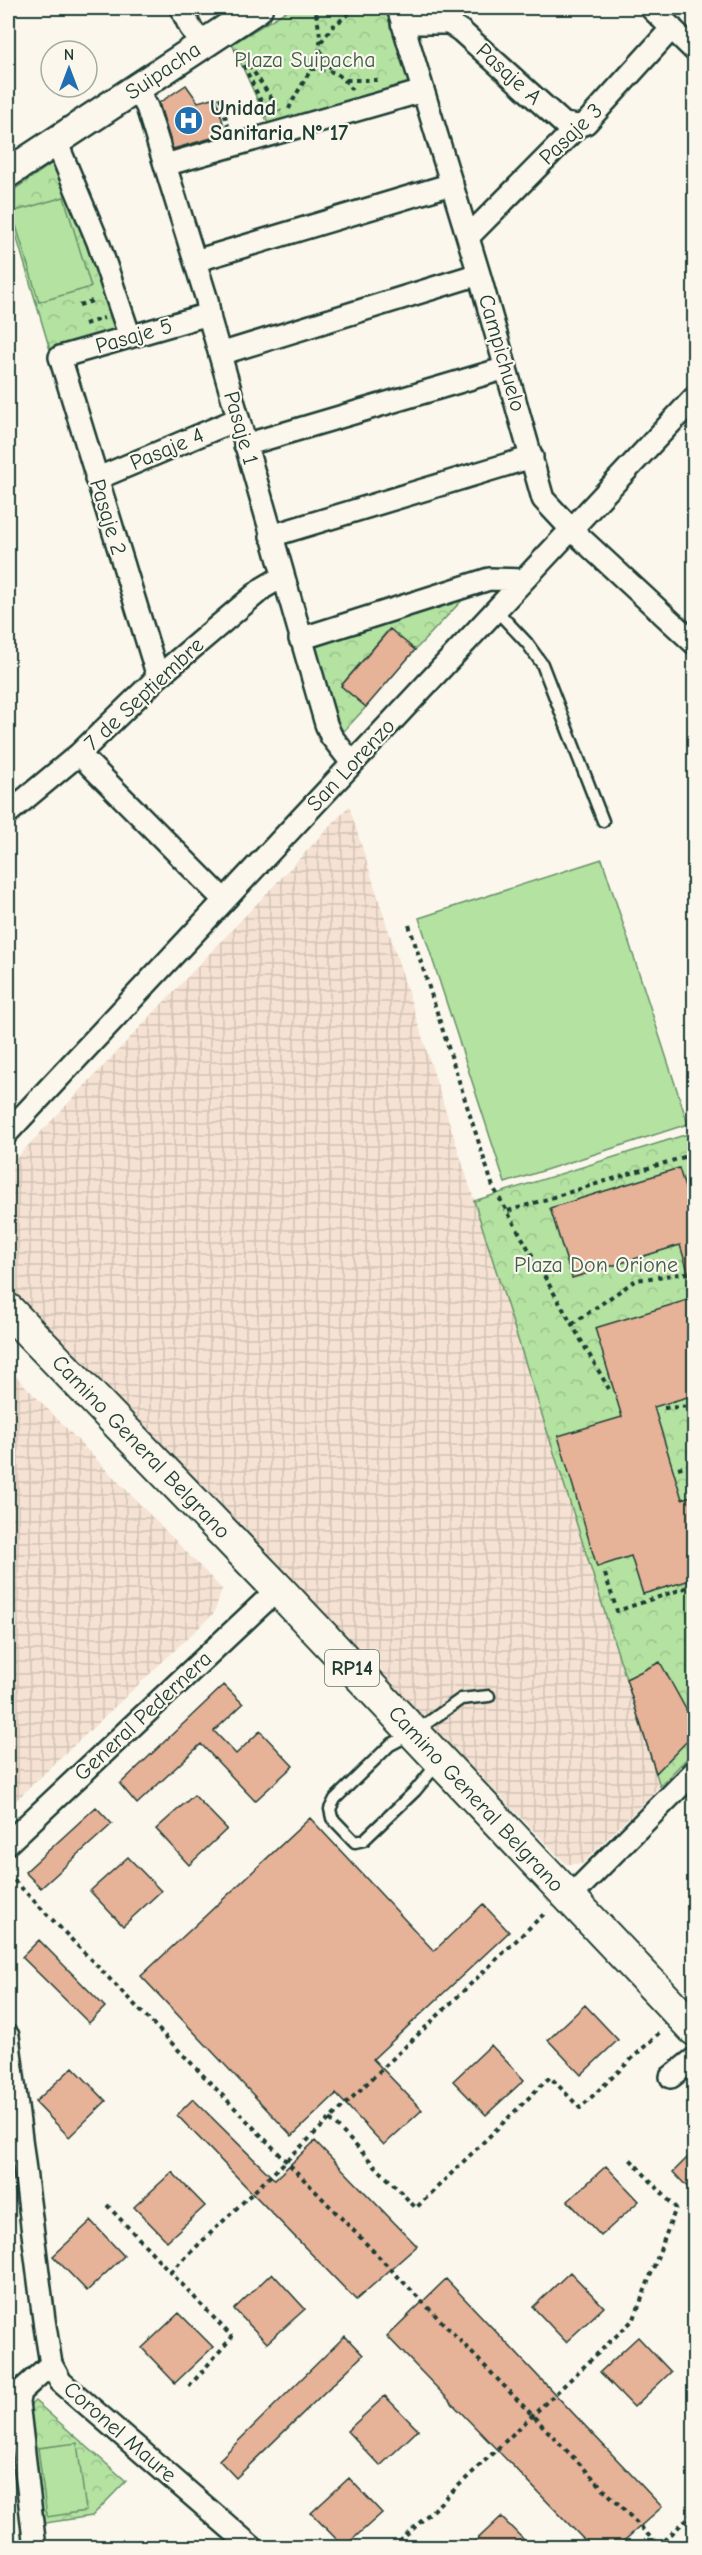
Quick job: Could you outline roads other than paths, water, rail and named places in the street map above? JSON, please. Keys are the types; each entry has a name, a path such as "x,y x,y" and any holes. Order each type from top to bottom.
{"main road":[{"name":"Camino General Belgrano","path":"8,1310 278,1589 440,1761 559,1904 694,2029"}],"street":[{"path":"181,8 190,27 219,37"},
{"name":"Suipacha","path":"8,173 219,37 258,8"},
{"path":"651,8 694,50"},
{"name":"Campichuelo","path":"400,15 479,274 543,499 572,530 694,642"},
{"name":"Pasaje A","path":"400,15 449,24 460,30 564,123 578,126"},
{"name":"Pasaje 3","path":"468,237 578,126 586,123 672,28"},
{"name":"Pasaje 1","path":"137,89 147,107 207,300 282,577 326,724 331,736 352,763"},
{"path":"165,165 423,90"},
{"path":"57,141 98,243 130,337"},
{"path":"195,261 452,184"},
{"path":"220,354 479,274"},
{"name":"Pasaje 5","path":"60,357 209,314"},
{"name":"Pasaje 2","path":"60,357 158,677"},
{"path":"245,445 506,368"},
{"name":"San Lorenzo","path":"8,1132 694,398"},
{"name":"Pasaje 4","path":"96,479 238,419"},
{"path":"271,536 532,457"},
{"name":"7 de Septiembre","path":"8,813 79,754 158,677 263,588 282,577"},
{"path":"300,639 489,579 524,580"},
{"path":"79,754 224,899"},
{"name":"General Pedernera","path":"8,1843 278,1589"},
{"path":"559,1904 694,1772"},
{"name":"Coronel Maure","path":"8,2036 51,2364 61,2382 253,2547"},
{"path":"671,2077 694,2059"},
{"path":"35,2547 18,2402 20,2392 51,2364"}],"lane":[{"path":"496,610 527,643 542,664 603,820"},
{"path":"440,1761 415,1791 364,1840 355,1842 332,1818 330,1809 340,1794 390,1744 413,1733 461,1699 489,1696"}],"place":[{"name":"Unidad Sanitaria N° 17","path":"189,121"}],"park label":[{"name":"Plaza Suipacha","path":"305,60"},
{"name":"Plaza Don Orione","path":"596,1265"}]}
